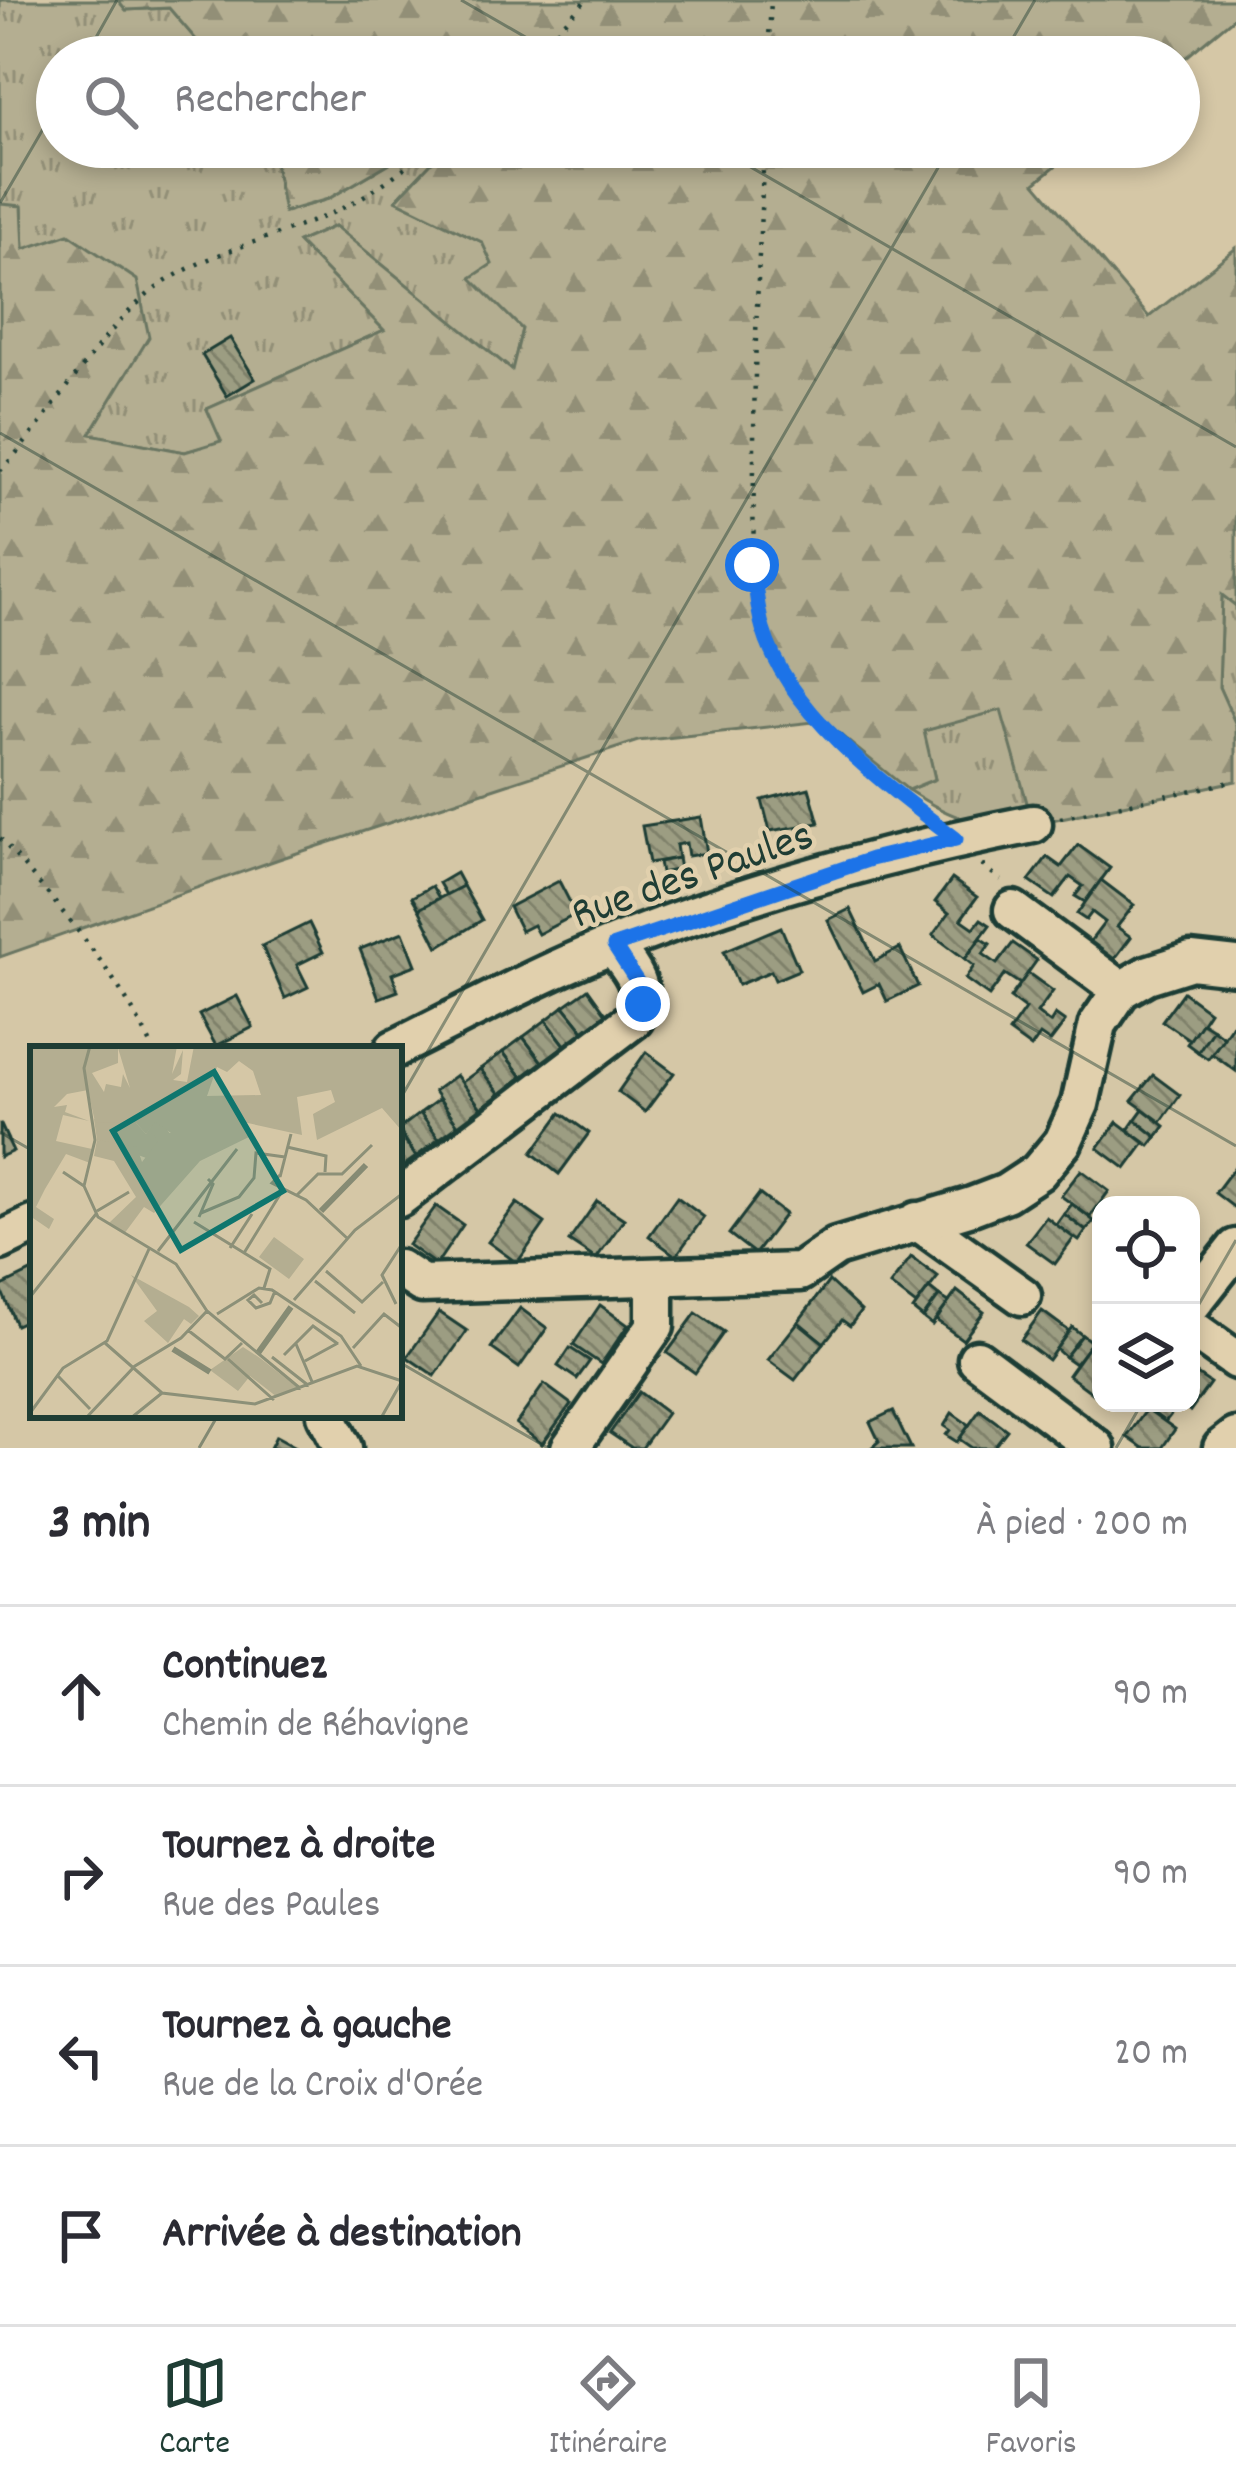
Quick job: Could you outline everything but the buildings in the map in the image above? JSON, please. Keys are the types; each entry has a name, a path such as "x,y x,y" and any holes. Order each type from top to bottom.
{"street":[{"name":"Rue des Paules","path":"400,1046 614,946 871,859 1033,824"},
{"path":"1013,910 1121,990"},
{"path":"402,1196 634,1019 643,1004 640,986 614,946"},
{"path":"402,1271 422,1284 800,1272 836,1247 1006,1193 1038,1172 1063,1142 1080,1104 1098,1024 1121,990 1147,975 1191,961 1236,966"},
{"path":"916,1221 1022,1296"},
{"path":"0,1241 30,1226"},
{"path":"1192,1304 1236,1248"},
{"path":"570,1448 655,1326 655,1279"},
{"path":"1200,1334 1236,1360"},
{"path":"977,1360 1096,1448"},
{"path":"328,1418 343,1448"},
{"path":"1222,1448 1236,1437"}],"path":[{"path":"552,36 586,0"},
{"path":"769,36 771,0"},
{"path":"0,471 154,289 209,261 333,213 405,168"},
{"path":"763,168 752,565 764,631 785,677 816,716 901,797 1006,884 1013,910"},
{"path":"1033,824 1236,781"},
{"path":"0,838 76,928 135,1011 152,1046"}],"green space":[{"path":"0,0 118,0 126,10 169,8 193,36 36,36 36,168 276,168 285,212 328,199 381,168 426,168 396,200 482,242 493,264 472,278 522,329 512,371 335,226 298,242 384,330 207,409 222,442 185,452 89,434 24,250 22,207 0,204"},
{"path":"118,0 1236,0 1236,16 1200,46 1200,36 193,36 169,8 126,10"},
{"path":"276,168 381,168 328,199 284,212"},
{"path":"426,168 1053,168 1035,183 1149,317 1236,248 1236,606 1222,595 1219,687 1236,725 1236,781 1033,824 1001,710 924,731 935,779 908,790 823,721 638,741 0,957 0,204 22,206 24,249 69,234 137,280 149,337 90,434 185,452 221,441 207,409 384,330 298,242 335,226 512,370 522,329 471,278 492,264 482,242 396,200"},
{"path":"1222,593 1236,606 1236,725 1219,687"},
{"path":"1002,709 1033,824 967,819 908,790 935,779 923,731"}],"route":[{"path":"643,1004 640,986 614,946 871,859 956,839 844,745 785,677 764,631 752,565"}]}
